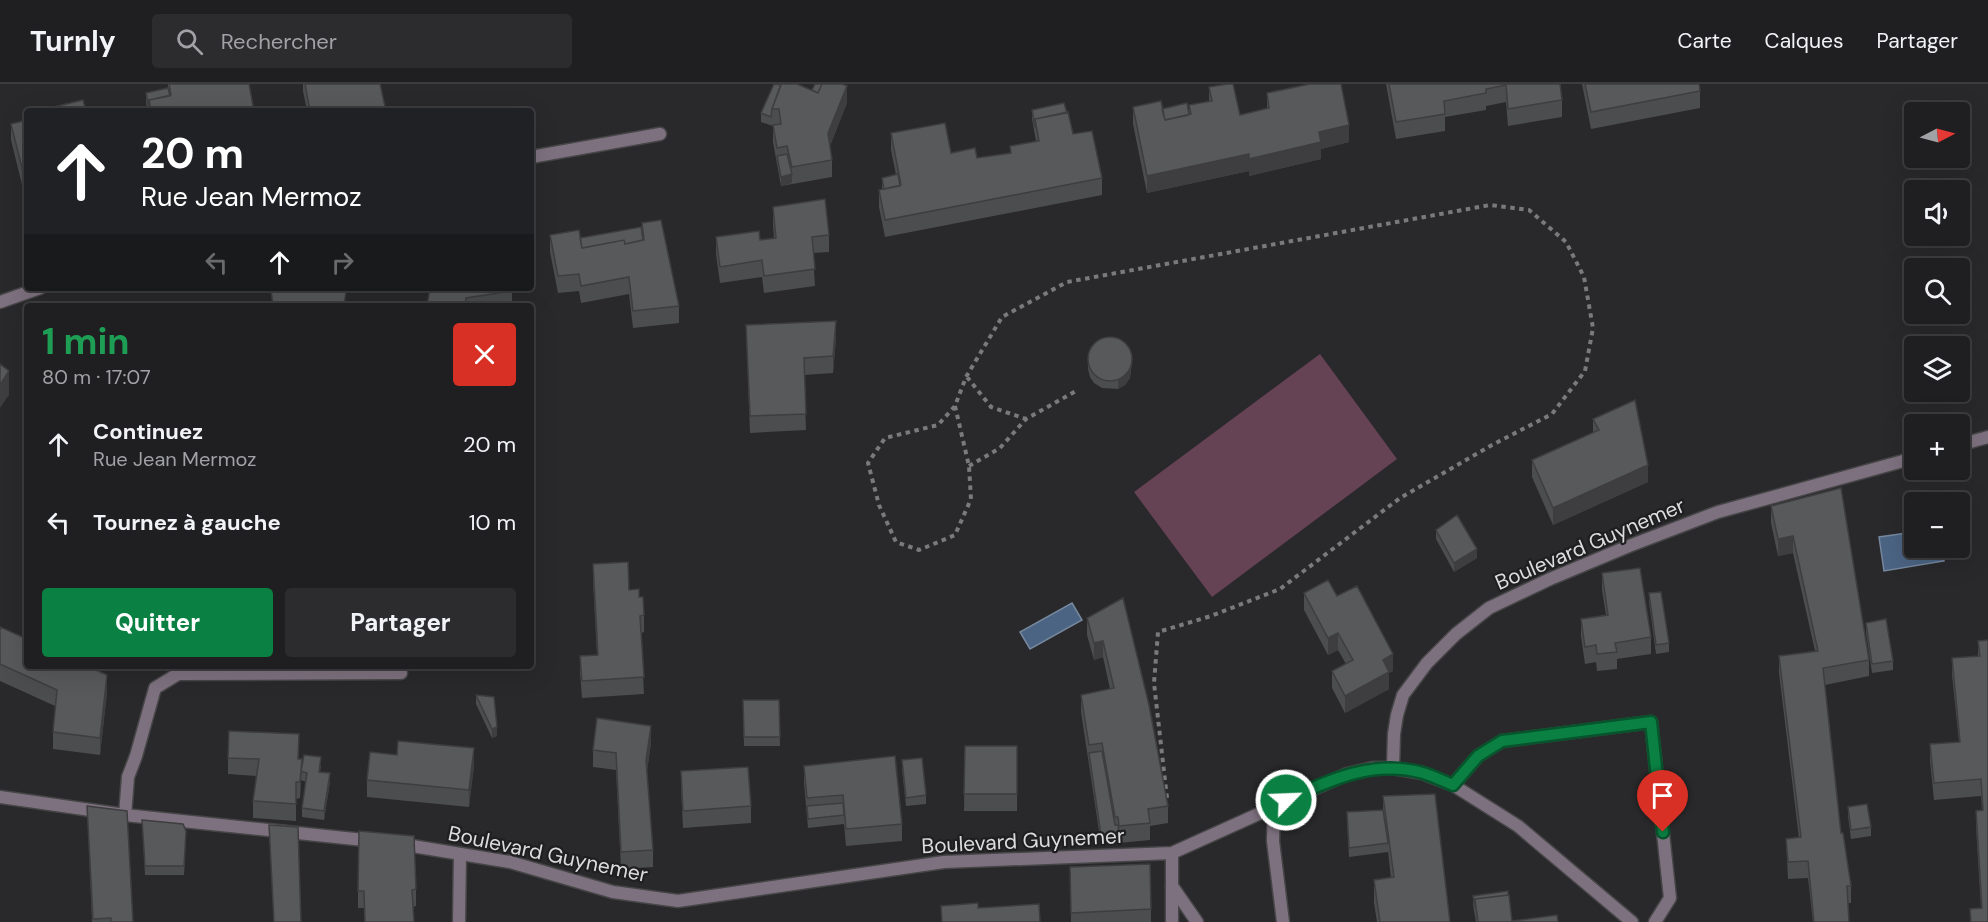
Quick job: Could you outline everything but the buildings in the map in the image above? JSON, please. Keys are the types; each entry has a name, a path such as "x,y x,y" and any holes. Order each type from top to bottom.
{"street":[{"path":"534,156 660,134"},
{"path":"0,302 31,291"},
{"path":"1970,443 1988,437"},
{"name":"Boulevard Guynemer","path":"0,797 125,815 382,842 510,862 613,892 678,901 944,862 1172,853 1347,774 1373,768 1393,768 1394,734 1403,695 1427,663 1456,634 1489,608 1550,579 1718,512 1904,461"},
{"path":"125,815 129,777 154,688 178,674 401,673"},
{"path":"1453,785 1478,756 1502,741 1651,722 1670,898 1655,922"},
{"path":"1393,768 1422,773 1453,785 1518,826 1632,922"},
{"path":"1274,806 1274,841 1283,922"},
{"path":"1172,853 1172,922"},
{"path":"459,922 460,854"},
{"path":"1172,886 1197,922"}],"path":[{"path":"955,405 969,466 971,499 955,535 919,550 896,542 879,505 868,463 885,438 938,425 955,405 966,377 1002,317 1067,282 1490,205 1528,210 1566,242 1584,278 1593,328 1585,371 1552,414 1492,445 1400,498 1280,589 1211,616 1158,632 1154,682 1172,853"},
{"path":"966,377 992,407 1026,419"},
{"path":"969,466 1000,448 1026,419 1076,391"}],"shaded area":[{"path":"1320,354 1397,459 1212,597 1134,492"}],"water":[{"path":"1904,533 1904,558 1944,558 1944,561 1884,571 1879,537"},
{"path":"1072,603 1082,620 1030,649 1020,632"}],"route":[{"path":"1286,800 1347,774 1373,768 1393,768 1422,773 1453,785 1478,756 1502,741 1651,722 1663,832"}]}
